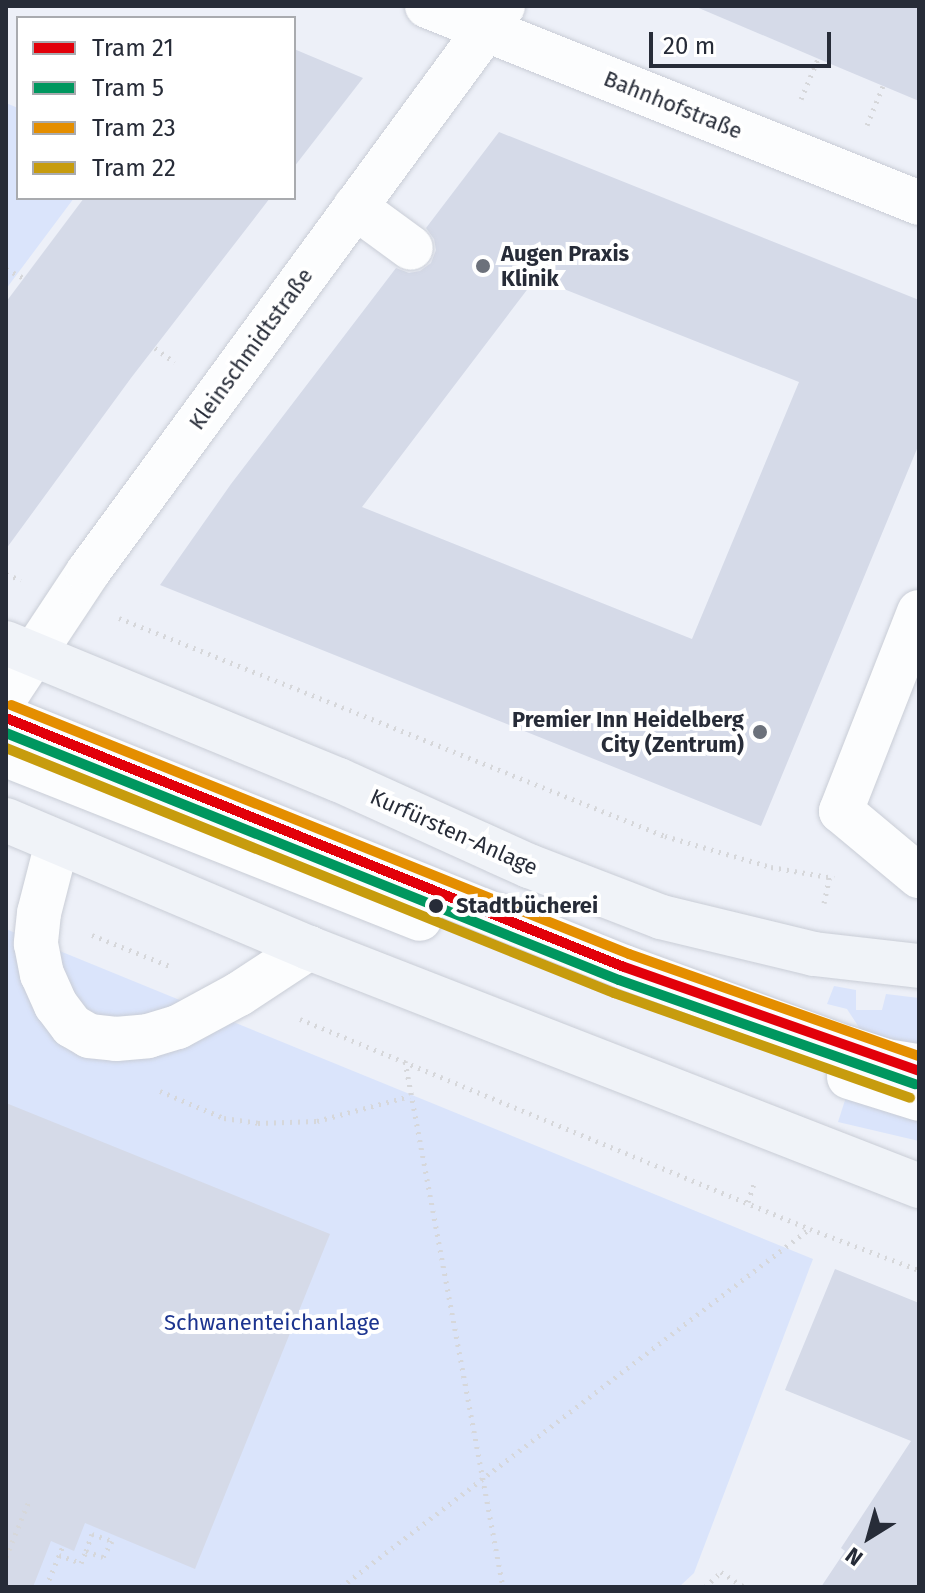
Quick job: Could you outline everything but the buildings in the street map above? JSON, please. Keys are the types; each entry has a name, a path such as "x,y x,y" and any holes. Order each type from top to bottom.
{"main road":[{"name":"Kurfürsten-Anlage","path":"20,648 339,780 554,876 661,917 814,954 919,966"},
{"path":"6,820 309,948 919,1186"}],"street":[{"name":"Bahnhofstraße","path":"427,6 494,18 919,203"},
{"name":"Kleinschmidtstraße","path":"6,696 20,648 69,599 494,18"},
{"path":"355,207 411,248"},
{"path":"919,612 841,811 919,876"},
{"path":"6,718 624,967 847,1048 886,1061 919,1066"},
{"path":"6,755 615,994 803,1062 919,1099"},
{"path":"57,843 39,913 36,944 42,974 56,1005 72,1026 89,1036 116,1039 148,1036 178,1027 239,994 309,948"}],"path":[{"path":"6,269 24,278"},
{"path":"6,574 665,836 771,867 844,879"},
{"path":"39,913 404,1060 810,1229 919,1270"},
{"path":"116,1039 129,1079 224,1118 258,1123 317,1121 410,1096"},
{"path":"404,1060 503,1587"},
{"path":"341,1587 810,1229"},
{"path":"6,1557 29,1501"},
{"path":"92,1534 107,1539 110,1533"},
{"path":"92,1534 112,1541 103,1557 86,1551 92,1534"},
{"path":"59,1555 81,1563 92,1534"},
{"path":"46,1587 63,1546"},
{"path":"705,1587 721,1572 744,1587"}],"green space":[{"path":"6,103 16,107 16,200 73,200 6,289"},
{"name":"Schwanenteichanlage","path":"6,929 813,1259 694,1573 679,1587 22,1587 6,1581"},
{"path":"834,986 856,990 856,1010 882,1010 886,994 919,998 919,1045 862,1032 847,1009 827,1004"},
{"path":"846,1097 919,1121 919,1141 838,1122"}],"tram line":[{"name":"23","path":"11,705 629,954 919,1056"},
{"name":"21","path":"6,718 624,967 919,1071"},
{"name":"5","path":"6,733 619,980 915,1084"},
{"name":"22","path":"6,748 614,993 910,1098"}],"place":[{"name":"Augen Praxis Klinik","path":"483,266"},
{"name":"Premier Inn Heidelberg City (Zentrum)","path":"760,732"},
{"name":"Stadtbücherei","path":"436,906"}]}
